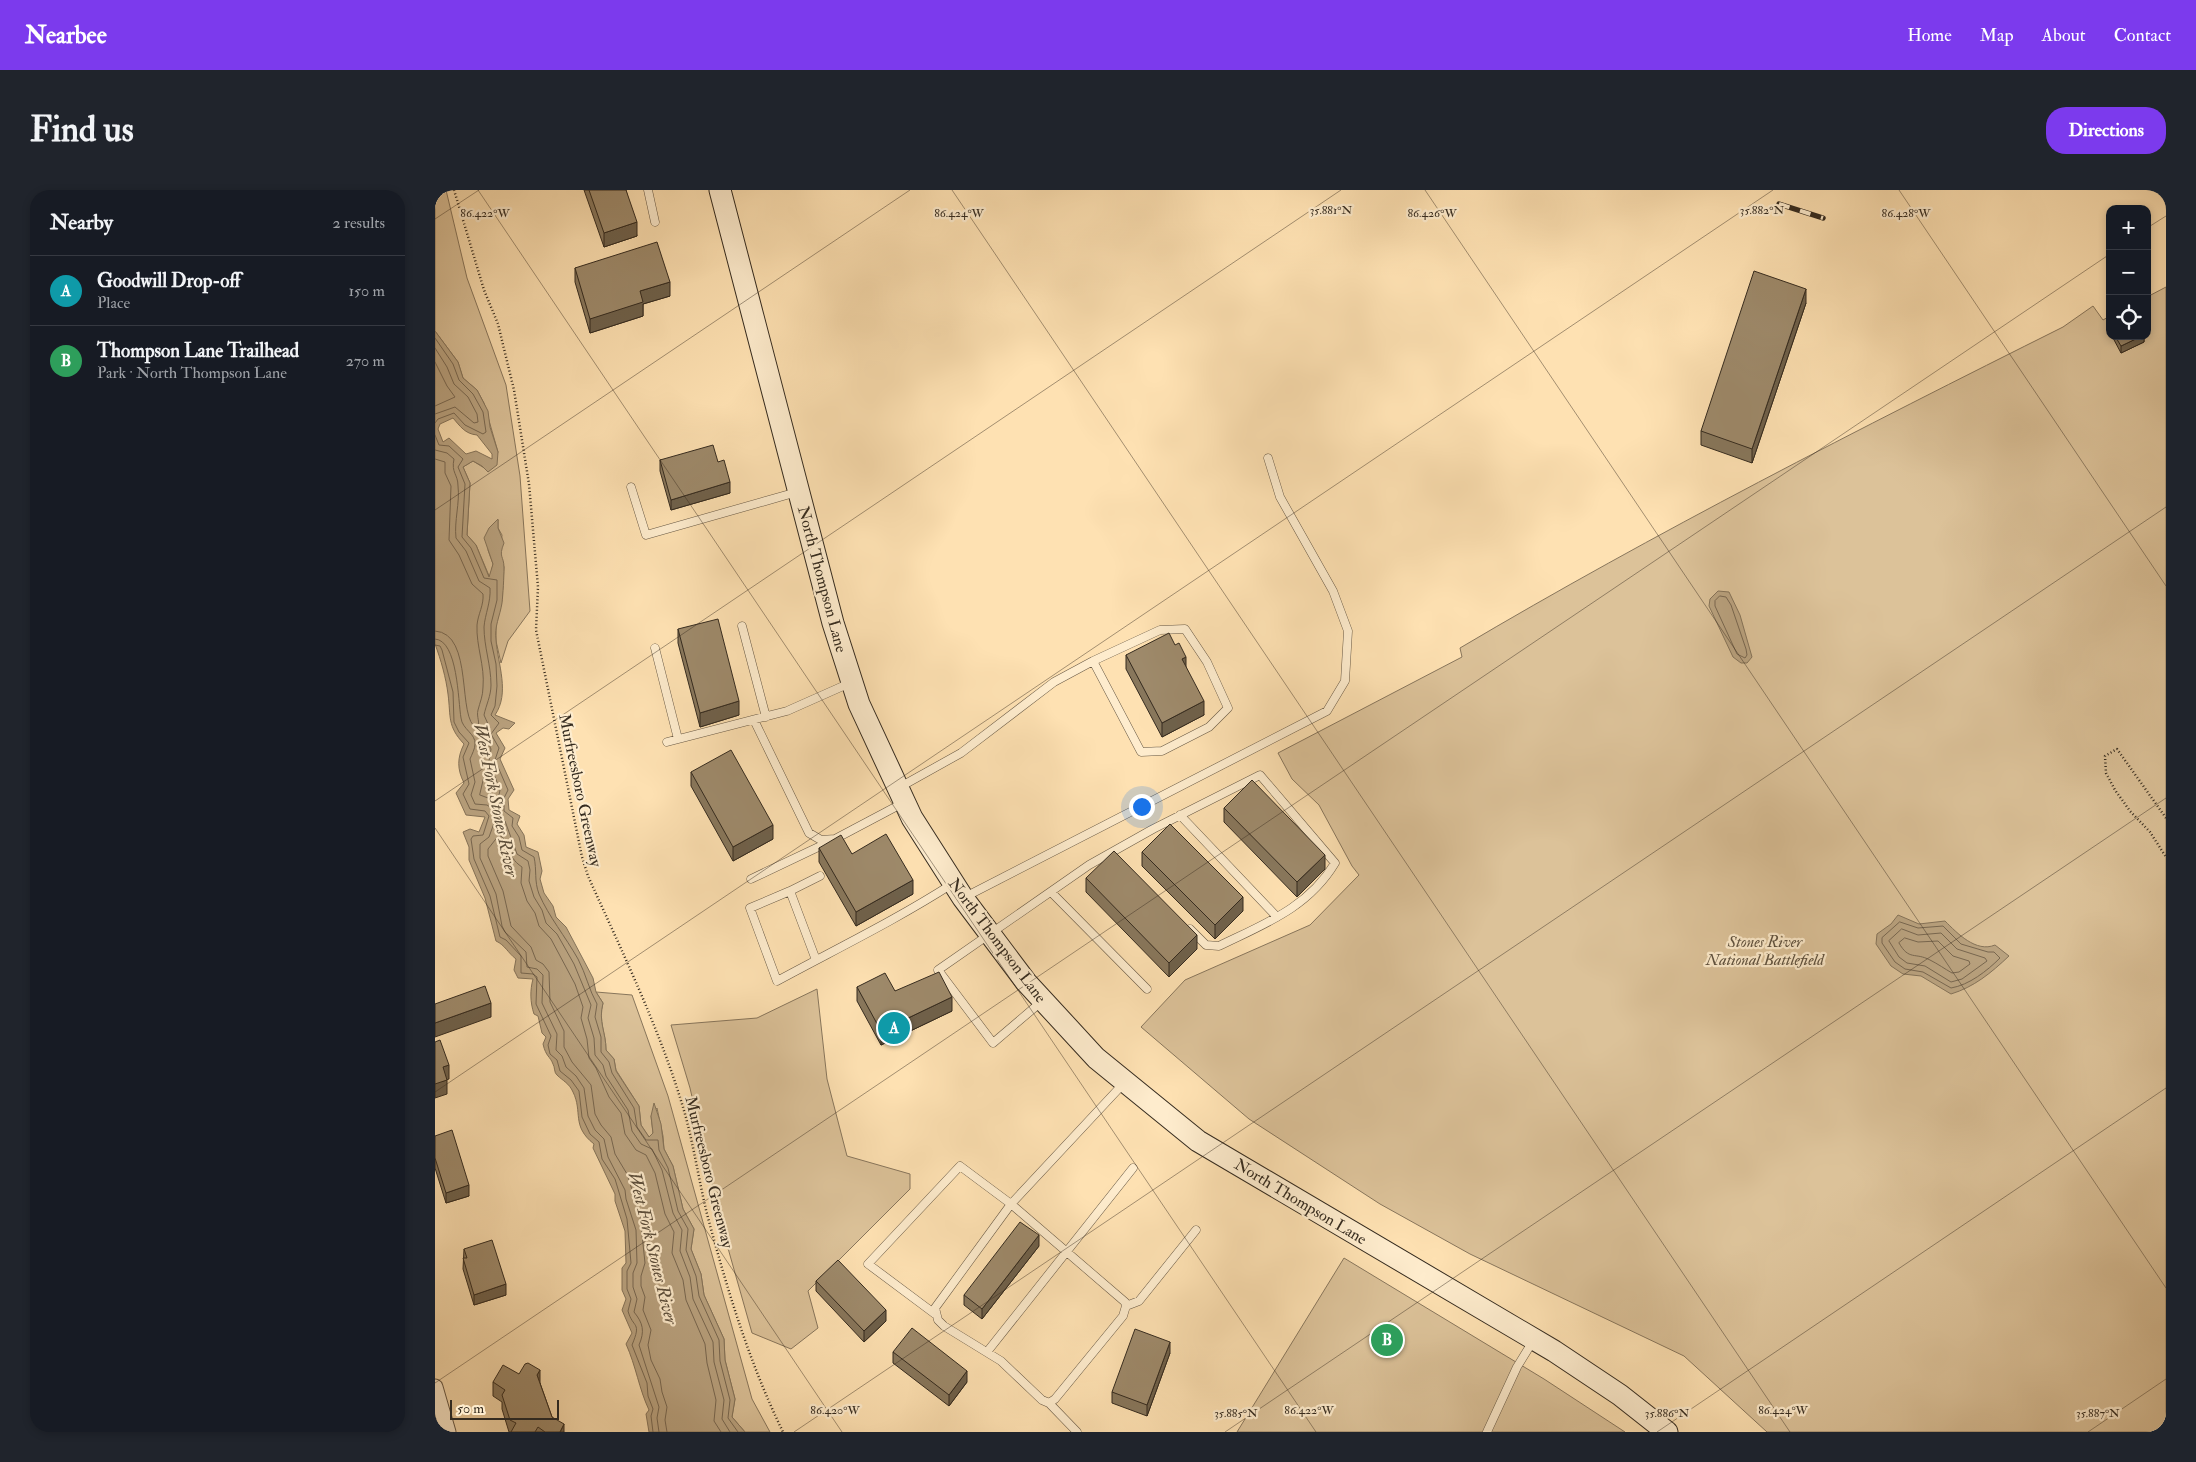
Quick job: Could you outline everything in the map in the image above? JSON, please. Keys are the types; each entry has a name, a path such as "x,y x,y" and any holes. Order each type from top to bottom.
{"main road":[{"name":"North Thompson Lane","path":"720,190 833,623 859,704 901,795 958,891 990,934 1043,1000 1096,1058 1199,1140 1535,1340 1620,1395 1667,1432"}],"street":[{"path":"435,1387 448,1432"}],"lane":[{"path":"648,190 655,222"},
{"path":"820,876 750,908 777,981 917,906 958,891 1327,712 1345,681 1348,631 1333,591 1280,497 1268,458"},
{"path":"631,487 646,534 799,492"},
{"path":"742,626 766,717"},
{"path":"751,879 835,839 961,753 1054,682 1093,661 1161,630 1185,629 1207,662 1228,708 1209,727 1162,751 1141,752 1093,661"},
{"path":"655,648 678,739"},
{"path":"667,742 787,711 852,682"},
{"path":"754,720 809,833 821,840 835,839"},
{"path":"1043,1000 993,1042 938,970 1113,852 1180,815 1260,775 1335,863 1325,879 1297,906 1219,946 1206,945 1186,925"},
{"path":"1180,815 1277,917"},
{"path":"1113,852 1119,859"},
{"path":"790,890 815,960"},
{"path":"1051,892 1147,989"},
{"path":"935,1314 935,1308 939,1301 1011,1204 1125,1082"},
{"path":"1077,1432 1049,1403 1042,1400 1001,1361 944,1326 935,1314 868,1264 960,1166 1011,1204 1120,1298 1126,1306"},
{"path":"987,1352 1133,1168"},
{"path":"1049,1403 1123,1316 1126,1306 1139,1300 1196,1230"},
{"path":"1487,1432 1517,1367 1535,1340"}],"path":[{"name":"Murfreesboro Greenway","path":"454,190 484,290 498,324 514,390 529,484 537,587 536,630 582,857 588,876 638,986 668,1059 685,1116 707,1212 731,1300 751,1360 783,1432"},
{"path":"2166,818 2117,749 2105,756 2106,773 2115,790 2130,811 2150,832 2166,857"}],"green space":[{"path":"435,190 446,190 467,278 506,385 520,476 530,611 508,641 501,663 496,641 496,625 502,600 504,567 500,554 502,535 498,528 498,520 488,550 493,564 490,578 476,545 467,535 470,483 463,467 473,461 489,471 498,452 484,403 477,390 463,378 458,362 435,331"},
{"name":"Stones River National Battlefield","path":"2166,287 2166,1432 1767,1432 1684,1356 1470,1254 1380,1204 1249,1119 1141,1027 1185,980 1310,925 1359,875 1352,866 1319,805 1292,779 1278,753 1462,657 1460,648 1608,563 1834,443 2063,327 2093,306 2103,320 2106,318 2106,340 2151,340 2151,295"},
{"path":"817,989 827,1079 847,1156 910,1174 910,1189 808,1291 818,1328 791,1349 752,1333 722,1227 690,1088 671,1025 757,1018"},
{"path":"596,992 632,995 668,1096 752,1399 770,1432 745,1432 732,1417 735,1399 725,1360 724,1339 704,1295 701,1274 691,1249 694,1229 683,1209 673,1166 664,1149 657,1108 651,1116 653,1133 649,1137 641,1125 639,1106 616,1070 614,1059 606,1050 601,1016 603,1003"},
{"path":"1344,1258 1544,1379 1625,1432 1237,1432"}],"water":[{"name":"West Fork Stones River","path":"435,331 458,362 463,378 477,390 488,411 490,427 498,452 497,465 488,472 473,461 463,467 470,483 467,535 476,545 489,577 493,564 484,538 489,528 498,519 498,528 504,543 501,554 504,564 502,599 496,626 497,649 502,679 502,698 495,715 515,723 509,729 503,728 496,733 505,748 500,759 514,790 508,799 509,810 520,816 517,824 524,835 526,847 538,852 542,871 540,879 544,893 553,906 556,917 566,927 593,978 596,992 603,1003 601,1016 606,1050 614,1059 616,1071 639,1106 641,1125 649,1137 653,1133 651,1116 654,1103 661,1124 664,1149 673,1166 683,1209 694,1229 691,1249 701,1274 704,1295 724,1339 725,1360 735,1399 732,1417 745,1432 649,1432 646,1414 649,1410 626,1344 632,1333 622,1310 626,1299 622,1290 622,1268 626,1263 625,1231 615,1201 615,1194 593,1148 594,1144 582,1131 573,1092 568,1084 556,1074 554,1065 544,1048 543,1044 546,1037 542,1033 538,1016 534,1014 532,1005 533,979 518,978 514,970 516,959 496,941 485,898 469,860 469,847 463,832 470,829 479,832 485,817 466,815 456,793 464,783 459,764 464,744 452,726 446,682 435,644","holes":["453,418 466,431 477,435 492,454 492,459 476,451 466,454 449,438 443,442 438,429 440,424"]},
{"path":"1718,591 1729,592 1740,615 1752,657 1747,663 1741,663 1733,657 1709,606 1710,599"},
{"path":"1898,915 1919,924 1945,921 1955,931 1974,944 1988,947 1995,945 2009,956 1982,979 1967,988 1951,994 1921,976 1903,974 1891,966 1876,944 1877,934 1891,924"}],"building":[{"path":"589,190 626,190 637,222 604,233"},
{"path":"657,242 670,282 640,291 643,302 590,319 575,268"},
{"path":"1754,271 1806,289 1752,449 1701,431"},
{"path":"2117,340 2134,340 2121,346"},
{"path":"713,445 718,462 724,460 730,482 671,500 660,460"},
{"path":"718,619 739,701 700,713 678,629"},
{"path":"1169,633 1175,645 1179,643 1186,657 1182,659 1204,701 1162,723 1126,655"},
{"path":"731,750 773,825 733,847 691,772"},
{"path":"1252,780 1325,855 1297,882 1224,808"},
{"path":"1170,824 1243,897 1215,925 1142,852"},
{"path":"886,834 913,880 856,912 819,848 841,835 852,854"},
{"path":"1114,851 1197,935 1169,963 1086,878"},
{"path":"939,972 952,997 881,1031 857,987 885,973 895,991"},
{"path":"485,986 491,1003 435,1023 435,1004"},
{"path":"440,1040 449,1065 443,1067 447,1080 435,1084 435,1042"},
{"path":"452,1130 469,1185 446,1193 435,1158 435,1136"},
{"path":"1020,1222 1039,1235 982,1309 964,1295"},
{"path":"492,1240 506,1284 474,1295 463,1258 467,1258 464,1249"},
{"path":"838,1260 886,1310 864,1331 816,1281"},
{"path":"912,1328 967,1371 949,1395 893,1352"},
{"path":"1135,1329 1170,1342 1147,1405 1112,1392"},
{"path":"528,1363 540,1370 537,1375 552,1417 564,1424 560,1432 545,1432 538,1427 535,1432 511,1432 516,1423 510,1420 502,1395 505,1390 493,1382 503,1365 519,1374 525,1364"}],"railway":[{"path":"1779,204 1823,218"}],"place":[{"name":"Goodwill Drop-off","path":"894,1028"},
{"name":"Thompson Lane Trailhead","path":"1387,1340"}]}
